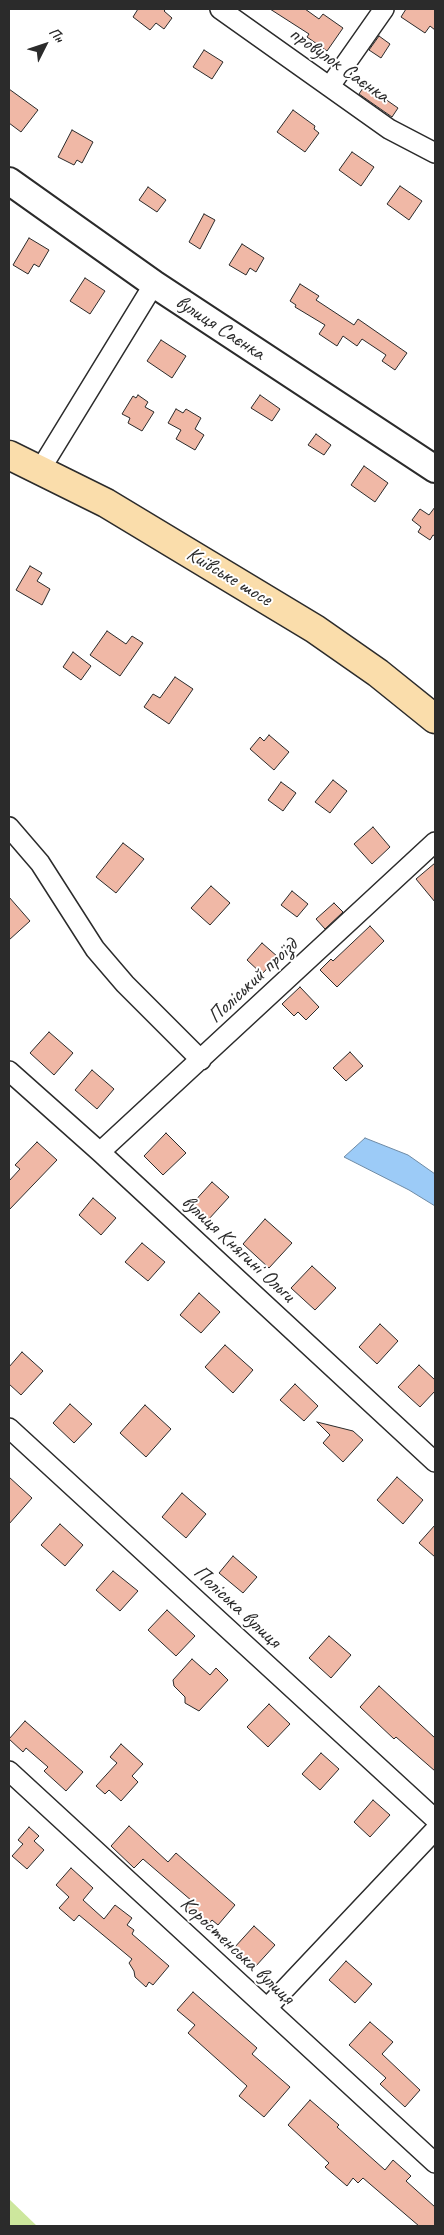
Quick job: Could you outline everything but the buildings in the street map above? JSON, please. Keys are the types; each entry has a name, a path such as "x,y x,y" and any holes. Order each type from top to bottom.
{"main road":[{"name":"Київське шосе","path":"9,456 106,503 315,629 378,673 435,719"}],"street":[{"name":"провулок Саєнка","path":"220,9 389,128 435,153"},
{"path":"330,86 384,9"},
{"name":"вулиця Саєнка","path":"9,181 154,284 435,469"},
{"path":"40,470 154,284"},
{"path":"9,827 40,864 95,949 124,984 200,1060"},
{"name":"Поліський проїзд","path":"100,1152 435,842"},
{"name":"вулиця Княгині Ольги","path":"9,1071 100,1152 435,1462"},
{"name":"Поліська вулиця","path":"9,1428 435,1820"},
{"name":"Коростенська вулиця","path":"9,1771 435,2163"},
{"path":"267,2008 435,1830"}],"green space":[{"path":"9,2199 37,2226 9,2226"}],"water":[{"path":"365,1138 408,1155 435,1174 435,1206 409,1190 344,1157"}]}
